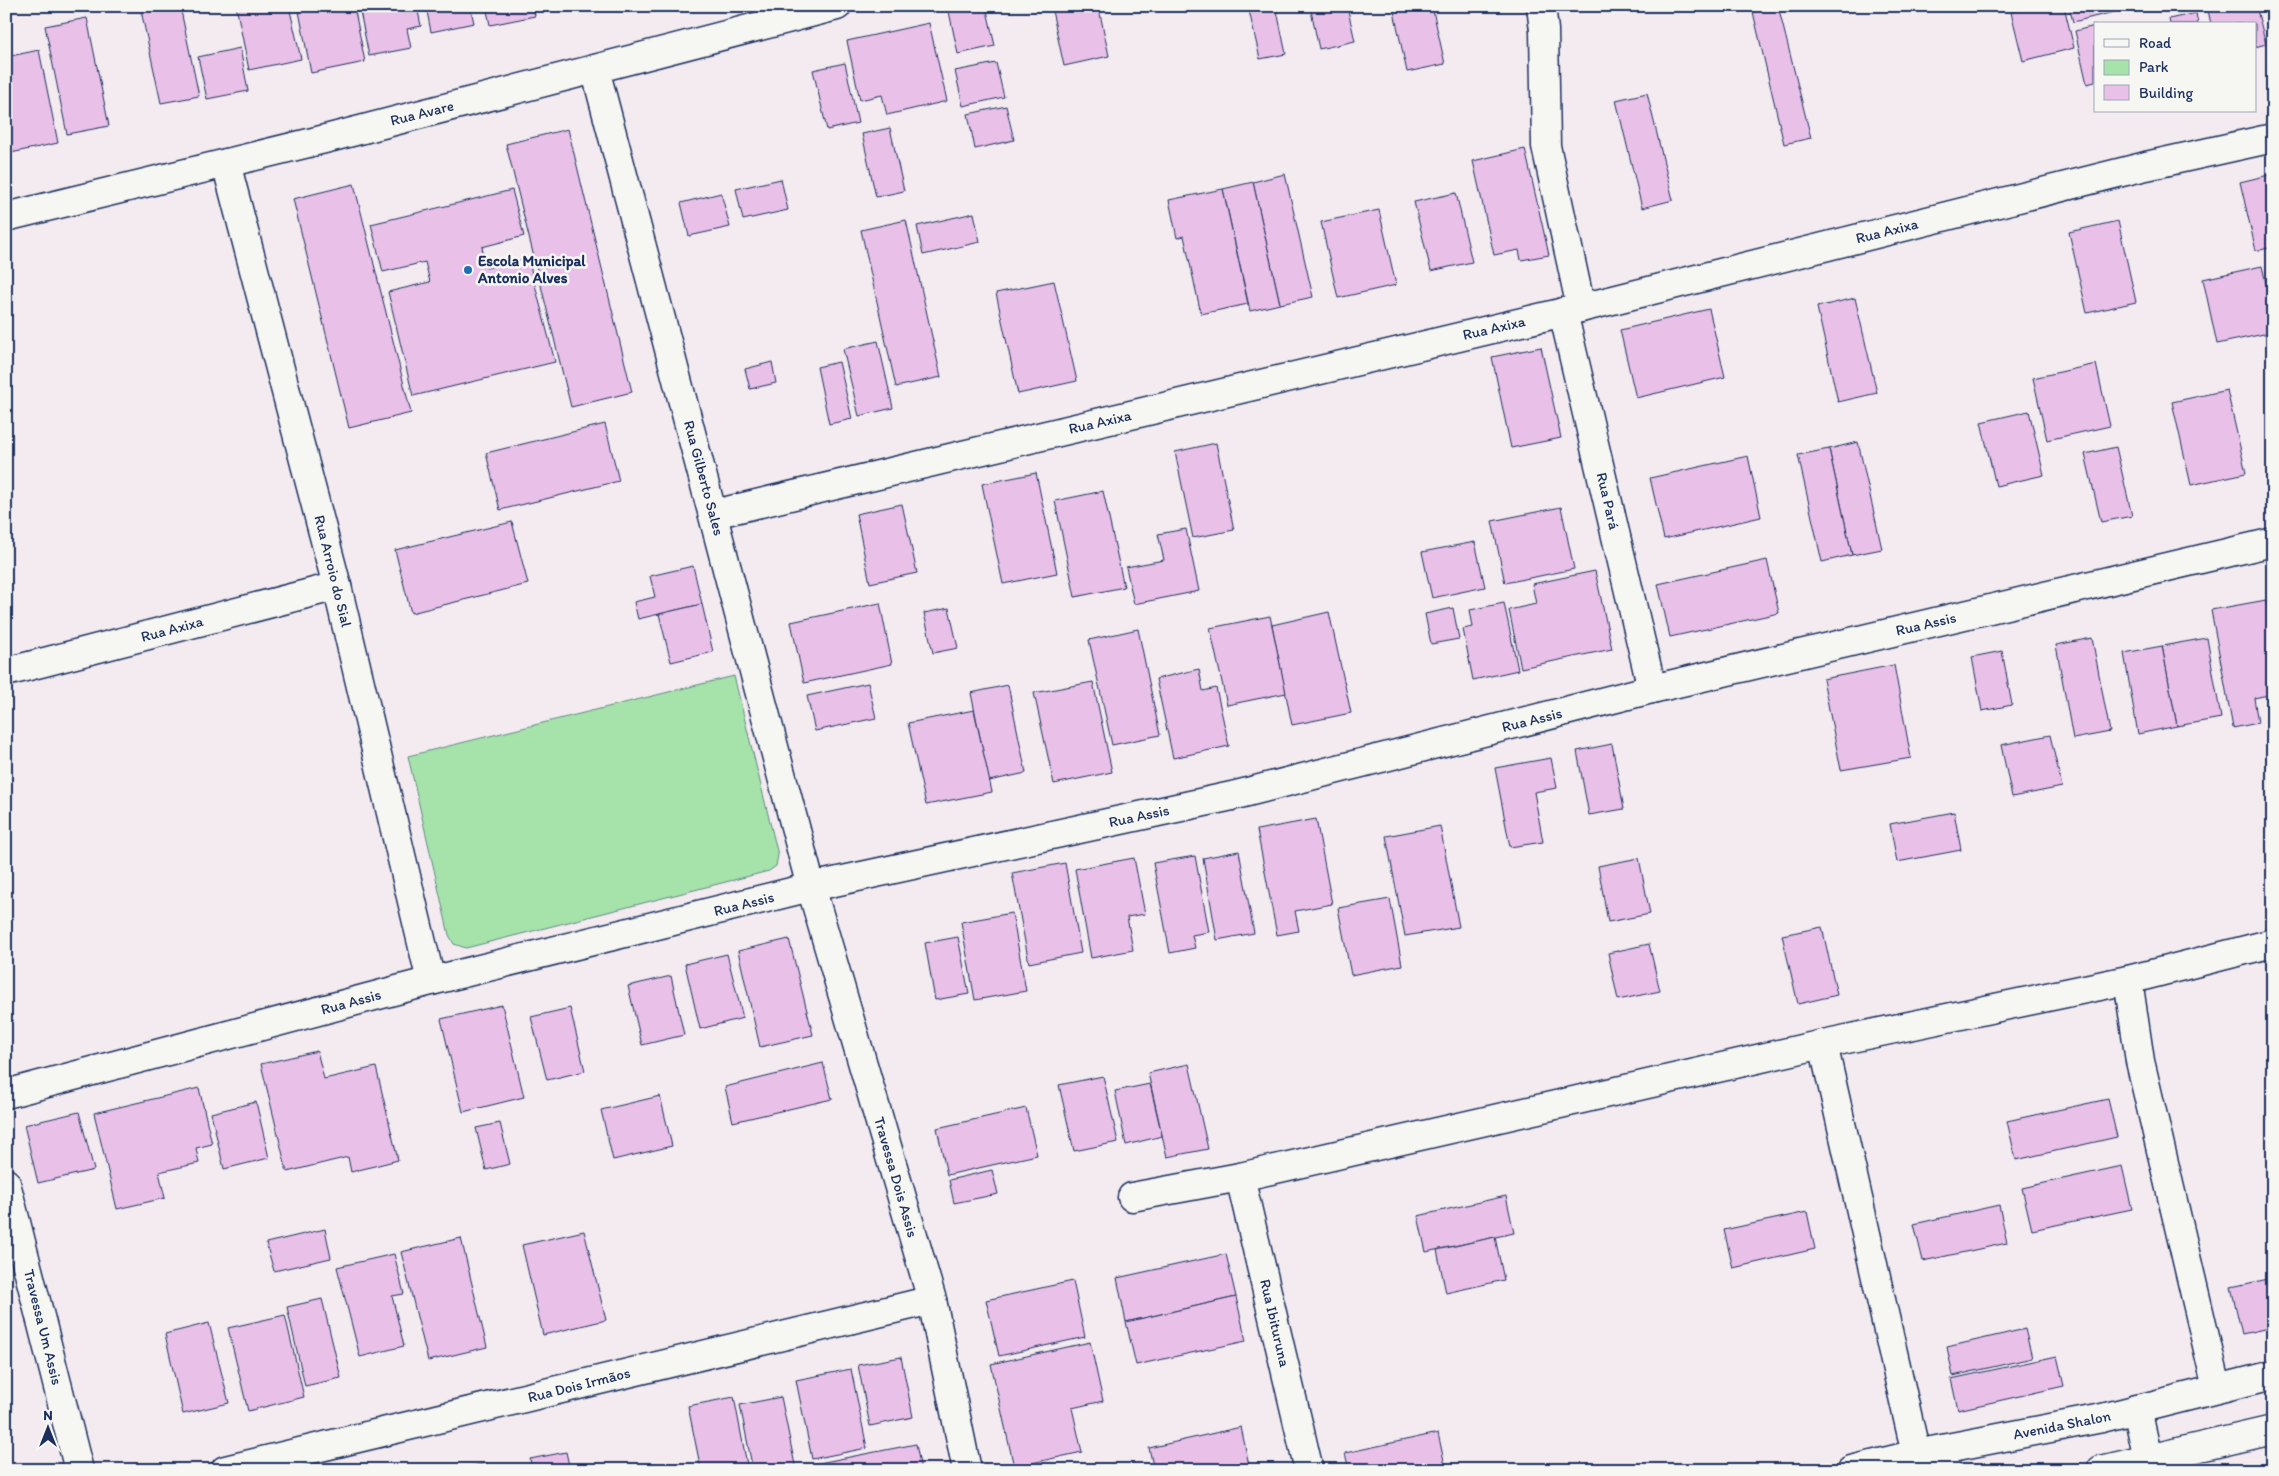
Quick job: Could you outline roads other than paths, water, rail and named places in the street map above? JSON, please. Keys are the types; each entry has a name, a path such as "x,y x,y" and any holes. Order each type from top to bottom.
{"street":[{"name":"Rua Avare","path":"6,217 226,163 837,6"},
{"name":"Rua Pará","path":"1541,6 1544,30 1546,146 1572,310 1652,689"},
{"name":"Rua Gilberto Sales","path":"596,69 811,887"},
{"name":"Rua Axixa","path":"714,514 1572,310 2146,166 2273,138"},
{"name":"Rua Arroio do Sial","path":"226,163 338,586 431,981"},
{"name":"Rua Assis","path":"6,1094 431,981 811,887 1232,796 1652,689 2273,542"},
{"name":"Rua Axixa","path":"6,672 338,586"},
{"name":"Travessa Dois Assis","path":"811,887 932,1300 967,1470"},
{"path":"1132,1197 1240,1176 1823,1044 2128,980 2273,943"},
{"path":"2128,980 2140,1061 2217,1388"},
{"path":"1823,1044 1916,1454 1947,1470"},
{"name":"Rua Ibituruna","path":"1240,1176 1309,1470"},
{"name":"Travessa Um Assis","path":"6,1183 79,1470"},
{"name":"Rua Dois Irmãos","path":"225,1470 932,1300"},
{"name":"Avenida Shalon","path":"1851,1470 1916,1454 2102,1418 2273,1375"},
{"path":"2137,1409 2148,1459"},
{"path":"2105,1469 2273,1430"}],"place":[{"name":"Escola Municipal Antonio Alves","path":"468,270"}]}
